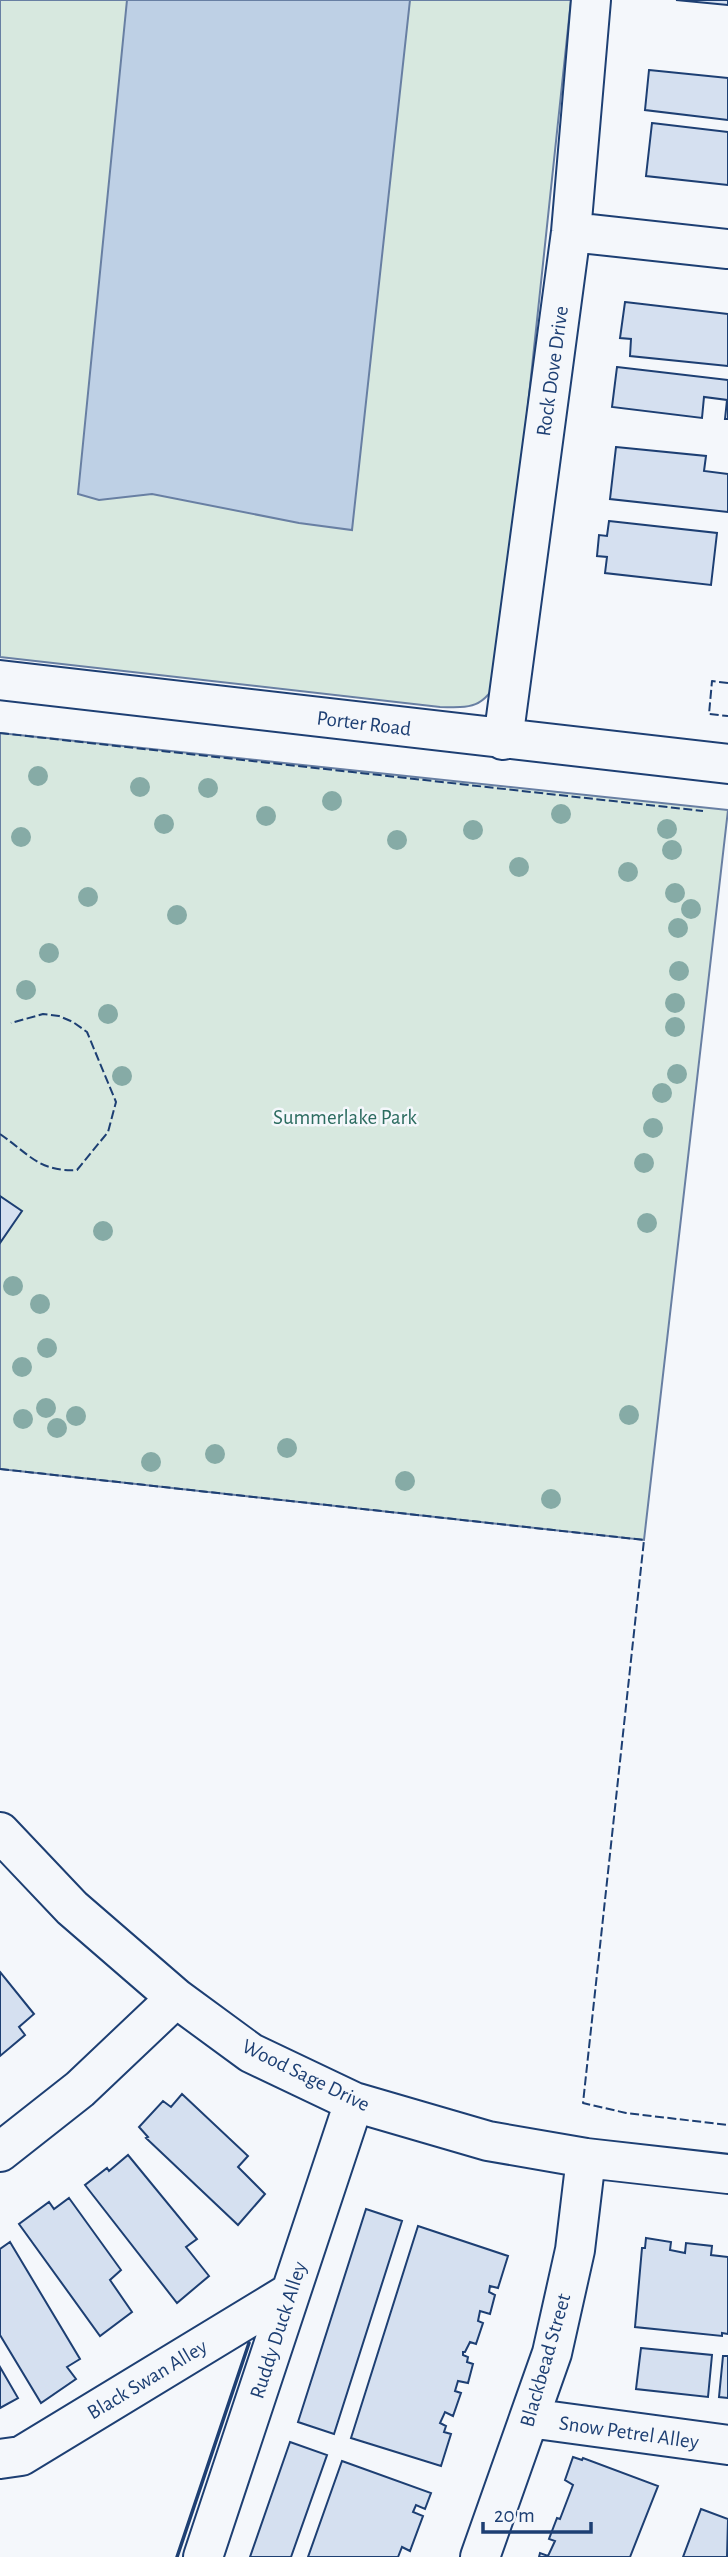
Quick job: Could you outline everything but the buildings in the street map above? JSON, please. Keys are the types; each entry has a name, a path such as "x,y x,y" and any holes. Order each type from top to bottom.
{"street":[{"name":"Rock Dove Drive","path":"503,740 571,232 591,0"},
{"path":"571,232 728,249"},
{"name":"Porter Road","path":"0,680 728,764"},
{"name":"Wood Sage Drive","path":"0,1832 72,1908 176,1998 251,2053 354,2102 488,2141 586,2158 728,2174"},
{"path":"0,2152 80,2089 176,1998"},
{"name":"Ruddy Duck Alley","path":"203,2557 354,2102"},
{"name":"Blackbead Street","path":"480,2557 552,2353 575,2250 586,2158"},
{"name":"Black Swan Alley","path":"0,2459 21,2456 291,2292"},
{"name":"Snow Petrel Alley","path":"529,2418 728,2445"}],"green space":[{"path":"0,0 571,0 499,678 482,701 468,706 440,707 0,657"},
{"name":"Summerlake Park","path":"0,733 728,810 644,1540 0,1469"}],"water":[{"path":"127,0 410,0 352,530 299,523 152,494 99,500 78,494"}],"fence":[{"path":"728,683 712,681 709,714 728,716"},
{"path":"0,733 703,811"},
{"path":"0,1134 44,1165 77,1170 108,1132 116,1102 87,1032 59,1016 43,1014 11,1023"},
{"path":"0,1469 644,1540 583,2103 626,2113 728,2125"}],"wall":[{"path":"177,2557 249,2343"}]}
